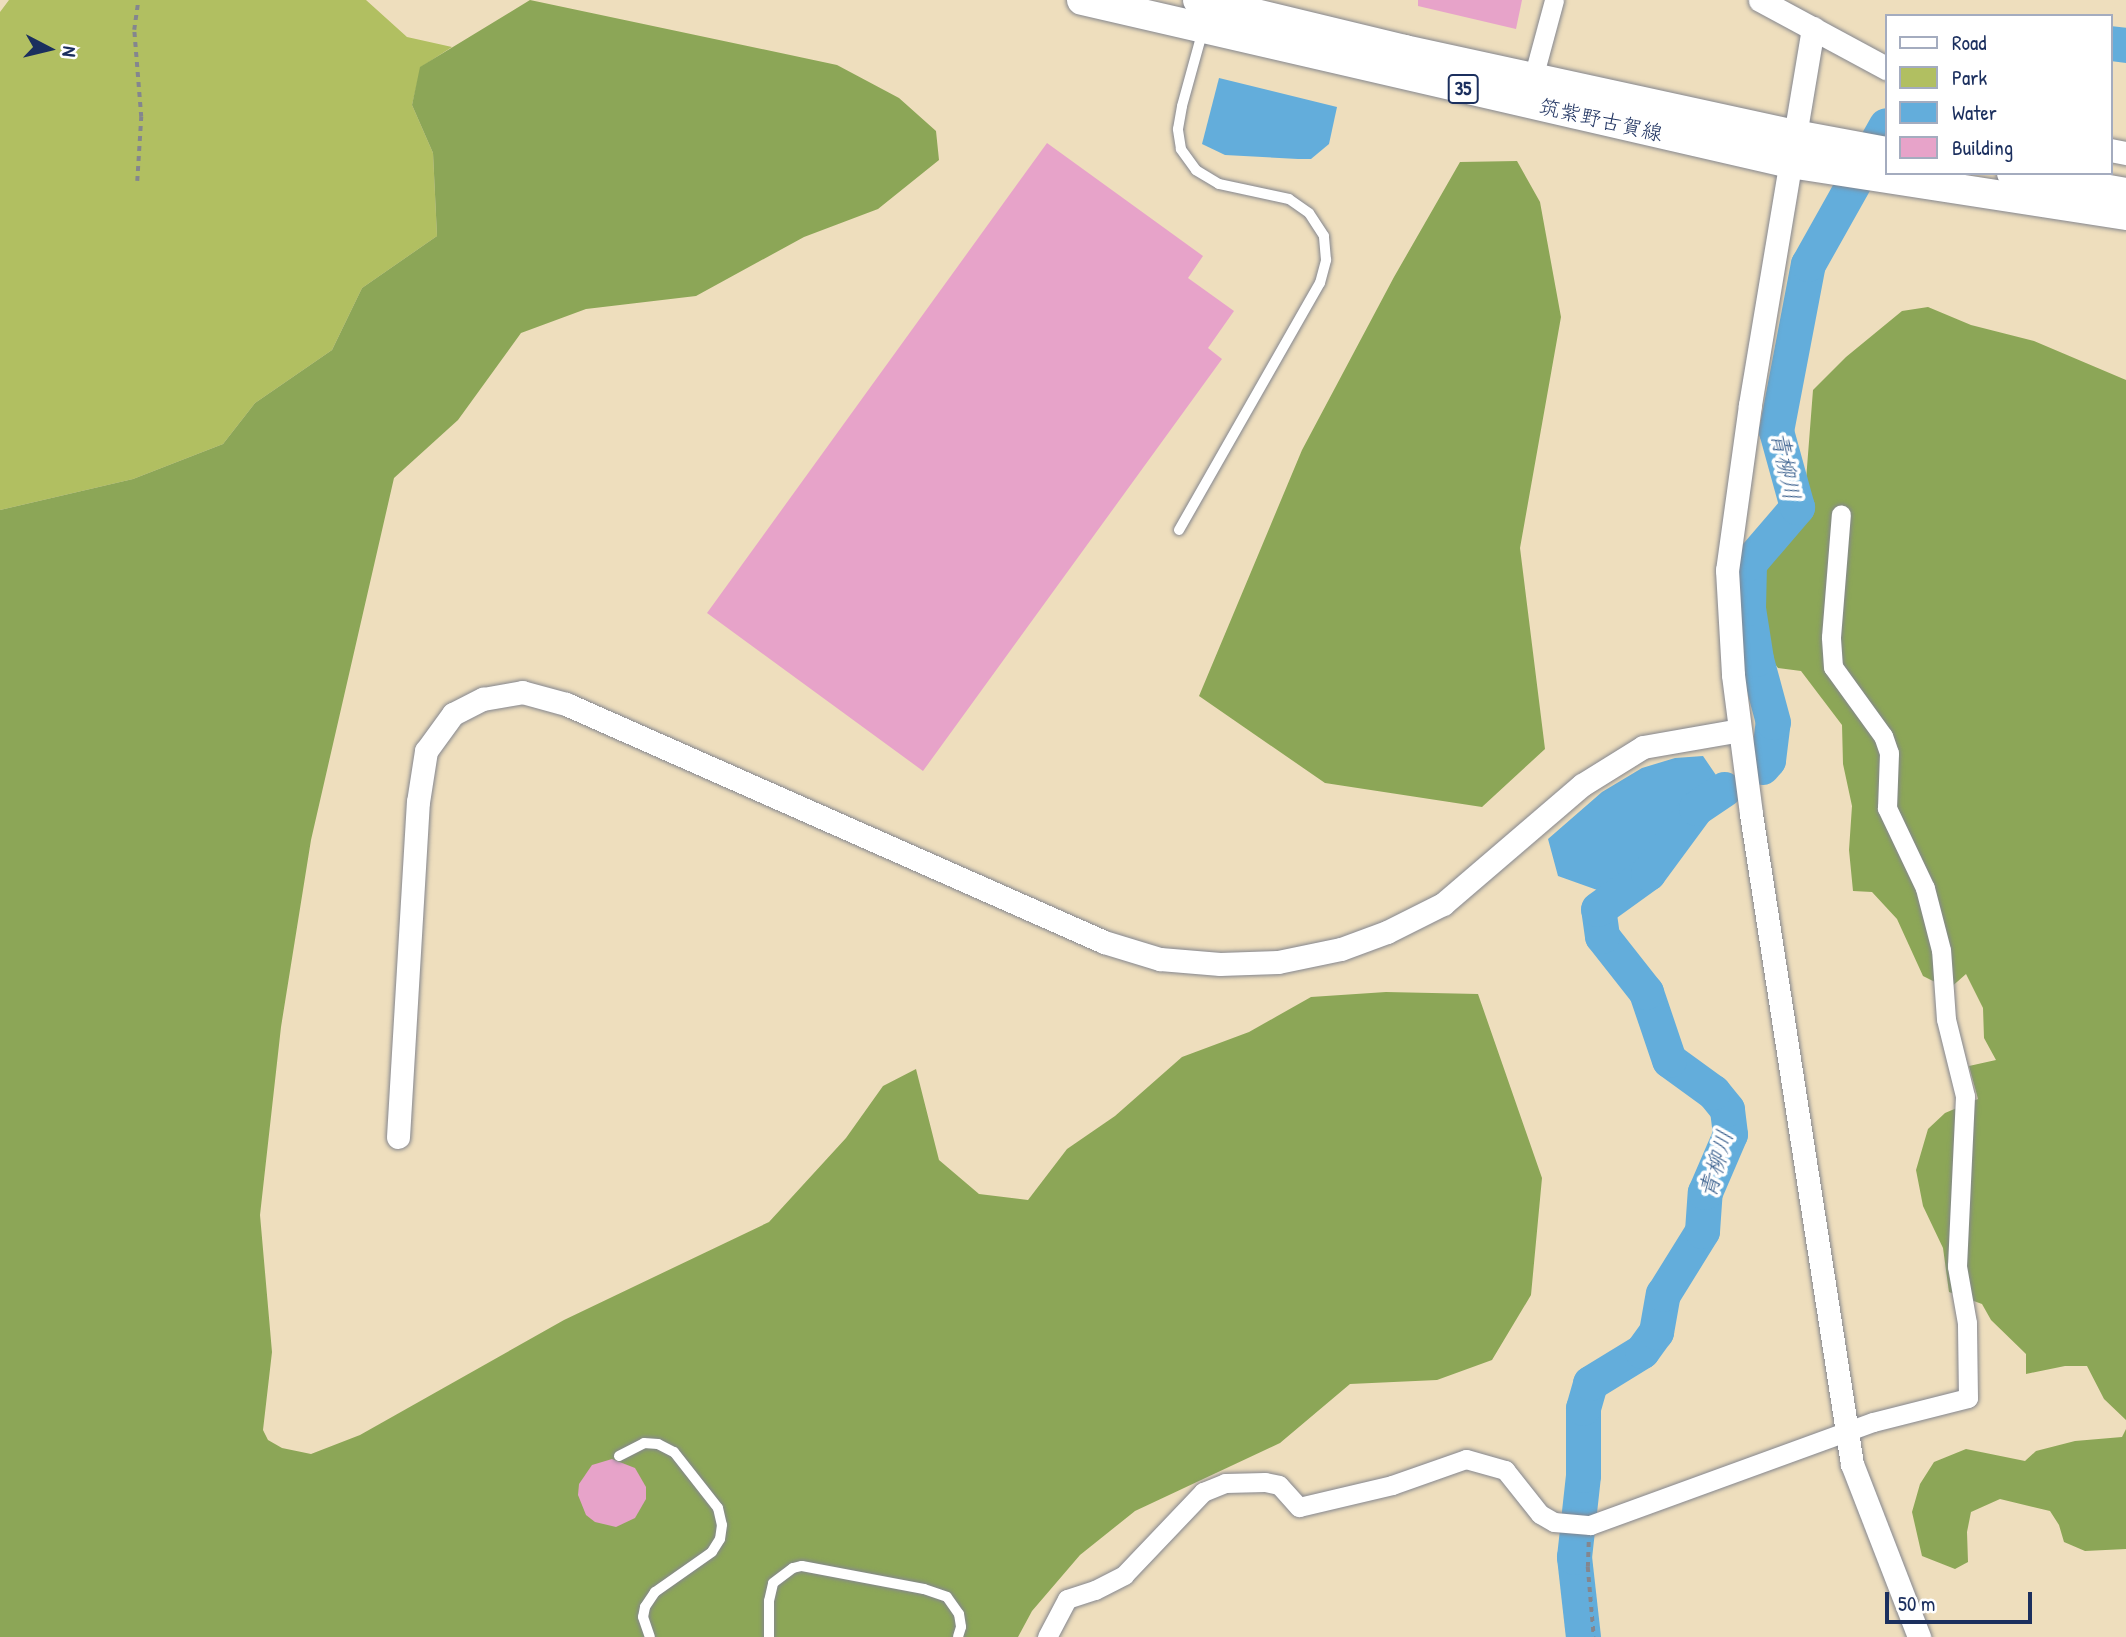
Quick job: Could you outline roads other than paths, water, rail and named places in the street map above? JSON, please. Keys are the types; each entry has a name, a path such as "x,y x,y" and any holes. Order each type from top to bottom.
{"main road":[{"name":"筑紫野古賀線","path":"1082,0 1203,29 1792,149 1867,161"},
{"name":"筑紫野古賀線","path":"1198,0 1533,78 1792,149"},
{"name":"筑紫野古賀線","path":"1934,175 2126,215"},
{"path":"2024,175 2126,192"}],"street":[{"path":"1533,78 1554,0"},
{"path":"1760,0 1884,67"},
{"path":"1813,28 1727,570 1733,675 1852,1464 1919,1637"},
{"path":"1047,1637 1067,1599 1095,1590 1124,1575 1203,1492 1226,1483 1265,1482 1279,1485 1299,1507 1392,1485 1466,1459 1505,1470 1540,1514 1554,1522 1581,1525 1847,1431 1968,1398 1967,1323 1957,1266 1965,1096 1946,1020 1941,950 1925,888 1887,808 1889,753 1883,736 1833,667 1831,637 1841,514"},
{"path":"398,1137 418,802 426,751 453,714 483,699 522,692 566,704 1104,942 1160,959 1220,964 1278,962 1341,948 1387,932 1443,904 1582,785 1643,747 1740,730"}],"lane":[{"path":"1179,530 1320,283 1326,260 1324,236 1309,213 1289,199 1219,184 1196,170 1181,149 1178,130 1182,106 1203,29"},
{"path":"619,1456 643,1443 658,1444 674,1452 718,1508 722,1525 720,1539 712,1552 655,1592 643,1617 650,1637"},
{"path":"769,1637 769,1601 773,1583 793,1568 802,1566 888,1581 947,1597 959,1614 961,1628 958,1637"}],"water":[{"path":"1219,78 1337,107 1329,144 1311,159 1298,159 1225,155 1202,144"},
{"path":"1703,756 1718,778 1687,800 1634,869 1600,891 1558,876 1548,839 1602,792 1642,768 1675,758"}],"waterway":[{"name":"青柳川","path":"2112,43 2126,45"},
{"name":"青柳川","path":"1762,767 1768,760 1773,722 1756,659 1748,608 1749,563 1797,507 1776,431 1808,264 1884,129"},
{"name":"青柳川","path":"1583,1637 1574,1557 1583,1475 1583,1408 1590,1383 1642,1351 1656,1332 1663,1294 1702,1231 1705,1192 1730,1134 1727,1109 1713,1092 1669,1060 1646,992 1602,936 1598,909 1648,873 1696,808 1724,789"}]}
